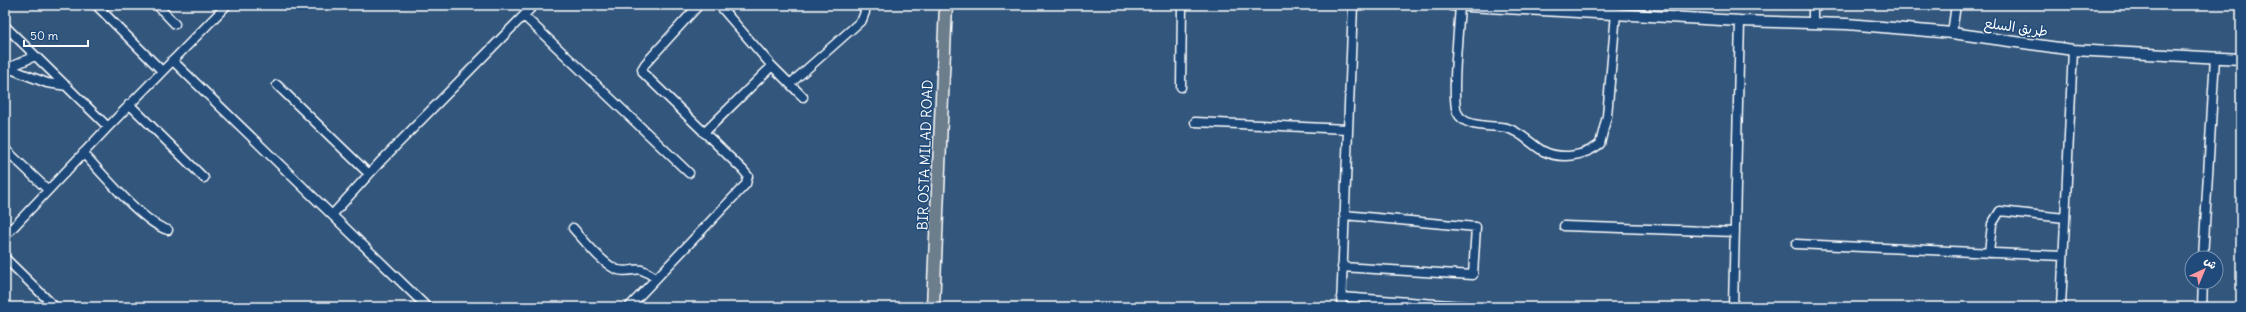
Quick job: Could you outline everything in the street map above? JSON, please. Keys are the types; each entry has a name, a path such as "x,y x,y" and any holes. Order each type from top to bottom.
{"main road":[{"name":"BIR OSTA MILAD ROAD","path":"934,307 946,5"}],"street":[{"path":"96,5 162,71"},
{"path":"156,5 175,24"},
{"path":"5,236 129,104 227,5"},
{"path":"332,215 369,174 534,5"},
{"path":"719,5 772,66 803,97"},
{"path":"790,84 862,20 865,12 863,5"},
{"path":"1181,87 1182,5"},
{"path":"1341,307 1353,5"},
{"name":"طريق السلع","path":"1451,5 1538,7 1740,21 1813,23 1952,33 2073,50 2241,59"},
{"path":"1813,5 1813,23"},
{"path":"1952,33 1956,5"},
{"path":"1460,6 1456,95 1458,112 1460,116 1476,124 1507,128 1517,132 1544,151 1570,156 1575,156 1594,149 1600,144 1603,137 1616,13"},
{"path":"629,307 746,184 748,176 647,78 642,69 697,7"},
{"path":"524,16 690,173"},
{"path":"1733,307 1740,21"},
{"path":"5,26 108,126"},
{"path":"2061,307 2073,50"},
{"path":"6,69 35,56"},
{"path":"2204,250 2215,57"},
{"path":"172,60 427,307"},
{"path":"704,133 772,66"},
{"path":"6,69 47,83 67,86"},
{"path":"277,85 369,174"},
{"path":"129,104 204,178"},
{"path":"1195,122 1347,129"},
{"path":"5,149 48,190"},
{"path":"83,153 154,224 168,230"},
{"path":"1989,253 1992,224 2000,211 2065,218"},
{"path":"1342,268 1473,275 1476,227 1344,215"},
{"path":"1564,226 1735,232"},
{"path":"573,228 608,265 619,270 640,269 655,278"},
{"path":"1796,244 2063,256"},
{"path":"5,258 55,307"},
{"path":"2202,307 2203,290"},
{"path":"1341,297 1477,307"}]}
